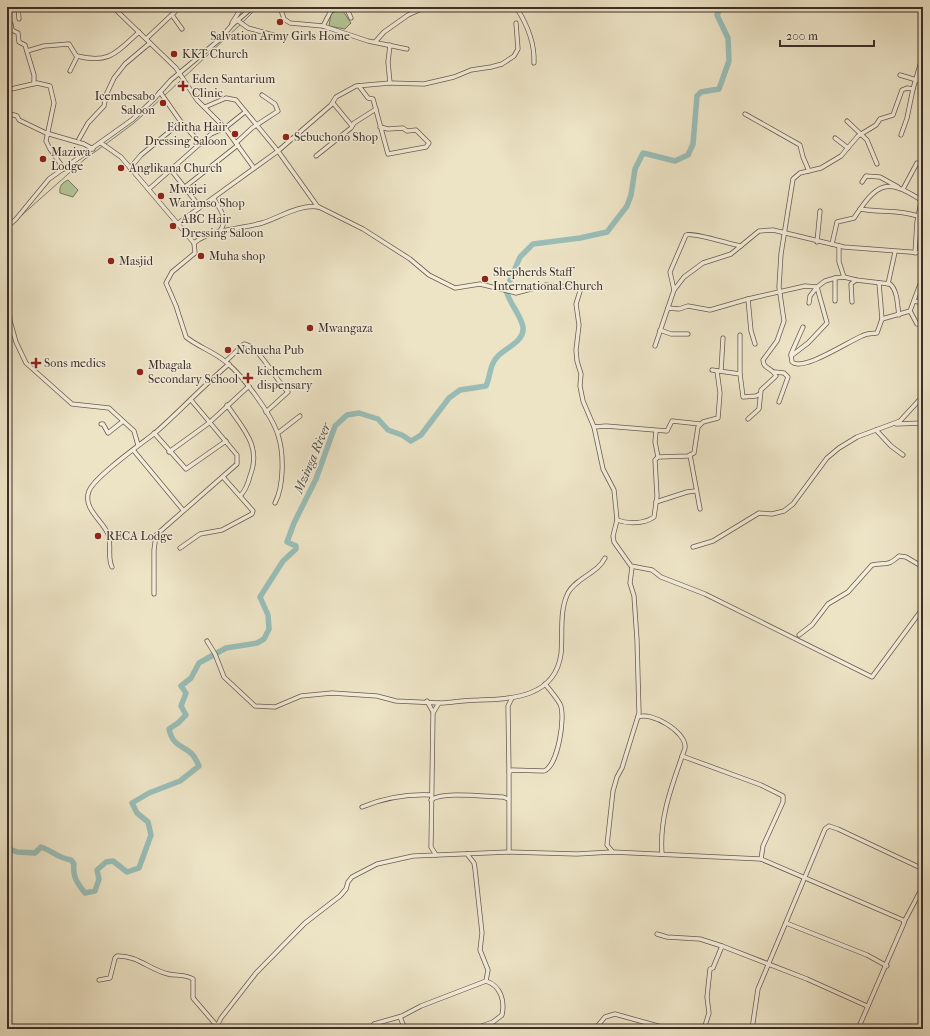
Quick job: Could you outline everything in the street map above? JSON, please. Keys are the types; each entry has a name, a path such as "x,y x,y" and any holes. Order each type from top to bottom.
{"street":[{"path":"18,7 19,19"},
{"path":"116,7 118,12 180,72 197,100 225,128 254,168"},
{"path":"146,39 180,7"},
{"path":"232,25 242,7"},
{"path":"7,227 16,219 49,180 102,143 133,119 180,72 219,40 237,20 253,7"},
{"path":"280,7 284,19 288,23 323,26 376,42 407,49"},
{"path":"323,26 333,7"},
{"path":"346,7 351,18"},
{"path":"376,42 384,32 408,15 426,7"},
{"path":"516,7 529,30 533,46 534,63"},
{"path":"172,15 182,29"},
{"path":"237,20 248,28 280,37"},
{"path":"7,22 11,24 11,29 18,32 18,40 25,46 34,75 34,84"},
{"path":"177,224 200,207 214,199 278,151 333,103 336,97 359,86 390,83 424,84 454,77 471,70 491,68 502,64 514,56 518,49 516,23"},
{"path":"77,56 95,59 108,58 139,32"},
{"path":"27,51 40,47 66,43 72,46 77,56"},
{"path":"79,139 88,123 104,106 106,95 114,78 125,64 150,43"},
{"path":"390,45 388,62 390,83"},
{"path":"70,71 77,56"},
{"path":"901,134 907,118 920,65 923,62"},
{"path":"900,76 923,82"},
{"path":"7,90 39,83 50,87 54,105 50,126 46,133 47,145 64,169"},
{"path":"359,86 368,98 373,99 380,127 388,154 418,149 426,147 429,144 428,141 416,130 408,131 403,128 388,129 380,127"},
{"path":"779,402 788,377 784,373 774,372 762,362 765,355 776,343 781,332 784,316 780,293 781,254 792,182 797,175 831,162 848,148 861,133 876,125 883,118 893,114 902,90 907,88 913,89"},
{"path":"160,92 181,122 201,144"},
{"path":"185,187 257,126 278,111 275,104 262,95"},
{"path":"205,108 220,100 228,98 236,100 278,151 303,184 312,200 319,207 363,229 410,259 430,275 455,288 480,284 516,293 546,285 581,288 576,304 579,325 577,361 581,374 580,386 583,401 594,427 603,469 614,490 617,520 613,536 614,542 632,566 652,570 661,577 705,594 872,676 923,608"},
{"path":"333,103 352,126"},
{"path":"316,156 352,126 376,109"},
{"path":"150,189 212,134 225,128 245,112"},
{"path":"7,113 17,116 18,120 46,133 84,144 93,149"},
{"path":"745,114 800,145 809,171"},
{"path":"847,121 861,133 869,144 877,164"},
{"path":"130,168 141,155 181,122"},
{"path":"835,138 848,148"},
{"path":"102,143 121,156 194,243 195,253 172,272 166,283 176,306 186,337 227,363 249,386 278,433 282,481 280,494 276,503"},
{"path":"902,189 917,163"},
{"path":"171,170 200,207"},
{"path":"862,182 866,176 877,176 921,200"},
{"path":"832,244 837,222 854,218 870,195 880,188 902,189"},
{"path":"915,253 915,236 923,192"},
{"path":"214,199 225,219 224,226 219,232"},
{"path":"194,243 199,239 219,232 265,222 282,214 309,206 319,207"},
{"path":"860,209 875,212 898,210 918,216"},
{"path":"817,242 820,211"},
{"path":"655,346 674,290 684,277 702,263 731,254 759,231 768,230 839,246 895,252 923,253"},
{"path":"674,290 670,272 686,235 693,233 741,246"},
{"path":"839,246 839,262 844,277"},
{"path":"888,284 895,252"},
{"path":"910,311 923,276"},
{"path":"809,303 810,296 824,281 844,277 888,284 893,287 899,314"},
{"path":"7,278 10,321 16,342 26,363 52,384 70,402 109,408 122,422 134,431 138,445"},
{"path":"835,278 835,302"},
{"path":"852,302 851,287 856,280"},
{"path":"803,327 791,356 794,364 805,363 841,348 862,336 877,333 882,320 879,283"},
{"path":"668,308 679,309 688,306 710,310 748,299 780,293 805,286 817,287"},
{"path":"791,356 808,343 827,323 817,287"},
{"path":"748,299 751,331 755,344"},
{"path":"914,301 923,303"},
{"path":"882,320 910,311"},
{"path":"910,311 917,324 923,326"},
{"path":"660,330 671,334 688,334"},
{"path":"740,335 740,374 743,396 756,396 760,394"},
{"path":"594,427 606,426 667,431 672,421 675,420 700,424 718,418 720,393 719,371 723,338"},
{"path":"112,567 110,561 108,535 94,516 88,494 92,486 99,478 134,451 138,445 154,433 190,400 244,344 247,344 259,355 288,392 266,412"},
{"path":"712,370 740,374"},
{"path":"748,420 759,409 760,394 763,387 776,377 774,372"},
{"path":"169,452 209,423 249,386"},
{"path":"693,547 713,542 758,513 772,514 784,511 793,504 827,458 842,445 900,421 923,396"},
{"path":"154,594 155,537 158,532 237,464 237,455 190,400"},
{"path":"227,405 255,450 253,469 245,492 240,496"},
{"path":"278,433 300,416"},
{"path":"101,424 103,424 108,433 122,422"},
{"path":"887,426 906,423 923,423"},
{"path":"658,457 690,456 695,451 697,430 700,424"},
{"path":"876,430 891,446 903,455"},
{"path":"617,520 627,522 650,520 655,515 656,502 654,473 655,460 658,457 655,442 656,431"},
{"path":"154,433 184,468 188,469 226,441"},
{"path":"134,451 183,510"},
{"path":"690,456 700,509"},
{"path":"180,548 200,534 222,530 252,514 253,511 223,477"},
{"path":"656,502 687,492 696,491"},
{"path":"799,635 812,625 828,604 848,592 872,565 886,565 900,556 906,557 923,567"},
{"path":"207,641 215,654 224,677 256,706 275,707 301,696 332,693 377,696 396,701 427,701 439,703 512,698 532,693 545,684 555,672 559,662 562,614 568,593 591,572 601,566 605,558"},
{"path":"612,852 607,845 611,800 617,777 622,768 638,717 640,700 634,596 630,583 632,566"},
{"path":"509,772 512,770 544,771 552,764 561,730 560,706 545,684"},
{"path":"509,852 508,706 512,698"},
{"path":"427,701 432,708 433,714 431,847 427,855"},
{"path":"433,714 439,703"},
{"path":"638,717 645,715 676,730 685,743 664,811 662,823 662,854"},
{"path":"682,756 755,783 783,796 783,802 763,846 761,859"},
{"path":"362,807 376,801 431,794 436,796 503,797 508,799"},
{"path":"431,800 436,796"},
{"path":"752,1029 758,989 823,831 829,826 838,829 923,869"},
{"path":"431,847 436,855"},
{"path":"100,980 110,978 115,958 117,956 141,961 160,972 188,976 193,979 192,993 195,1002 218,1028 237,996 256,972 304,923 340,896 352,877 377,864 427,855 509,852 577,854 612,852 761,859 890,913 904,920 904,923"},
{"path":"467,854 474,863 475,869 482,933 480,950 488,970 486,980"},
{"path":"859,1028 867,1006 904,923 923,886"},
{"path":"786,923 867,955 886,966"},
{"path":"657,934 667,937 700,939 722,946 807,979 867,1006"},
{"path":"704,1029 709,1013 707,997 710,969 713,968 722,946"},
{"path":"370,1029 374,1024 400,1017 486,980 493,983 503,1000 502,1015 492,1022 473,1029"},
{"path":"595,1029 604,1017 615,1014 669,1029"},
{"path":"400,1017 405,1029"}],"green space":[{"path":"341,8 351,23 345,29 329,26 331,14"},
{"path":"68,180 78,190 73,197 60,193 61,185"}],"waterway":[{"path":"243,22 258,7"},
{"name":"Mzinga River","path":"7,848 17,852 35,853 41,847 63,858 71,860 74,864 76,880 85,893 95,891 99,879 97,870 106,862 113,861 127,872 139,868 151,835 148,822 137,813 132,803 149,793 180,781 199,766 192,754 173,739 169,729 186,715 181,706 186,693 181,686 191,678 199,663 226,648 257,643 264,639 269,629 268,615 260,597 283,561 296,549 296,546 287,542 294,523 316,479 335,426 347,415 359,413 378,419 388,430 402,435 411,441 421,435 449,398 460,390 486,386 495,359 515,343 523,332 522,322 506,290 520,257 533,244 580,238 607,232 627,206 631,195 635,169 643,153 675,161 688,155 693,144 697,96 701,92 719,89 729,61 728,38 717,15 721,7"},
{"path":"164,96 241,24"},
{"path":"106,144 134,123 162,98"},
{"path":"22,215 85,159 103,146"}],"place":[{"name":"Salvation Army Girls Home","path":"280,22"},
{"name":"KKT Church","path":"174,54"},
{"name":"Eden Santarium Clinic","path":"183,86"},
{"name":"Icembesabo Saloon","path":"163,103"},
{"name":"Editha Hair Dressing Saloon","path":"235,134"},
{"name":"Sebuchono Shop","path":"286,137"},
{"name":"Maziwa Lodge","path":"43,159"},
{"name":"Anglikana Church","path":"121,168"},
{"name":"Mwajei Waramso Shop","path":"161,196"},
{"name":"ABC Hair Dressing Saloon","path":"173,226"},
{"name":"Muha shop","path":"201,256"},
{"name":"Masjid","path":"111,261"},
{"name":"Shepherds Staff International Church","path":"485,279"},
{"name":"Mwangaza","path":"310,328"},
{"name":"Nchucha Pub","path":"228,350"},
{"name":"Sons medics","path":"36,363"},
{"name":"Mbagala Secondary School","path":"140,372"},
{"name":"kichemchem dispensary","path":"248,378"},
{"name":"RECA Lodge","path":"98,536"}]}
